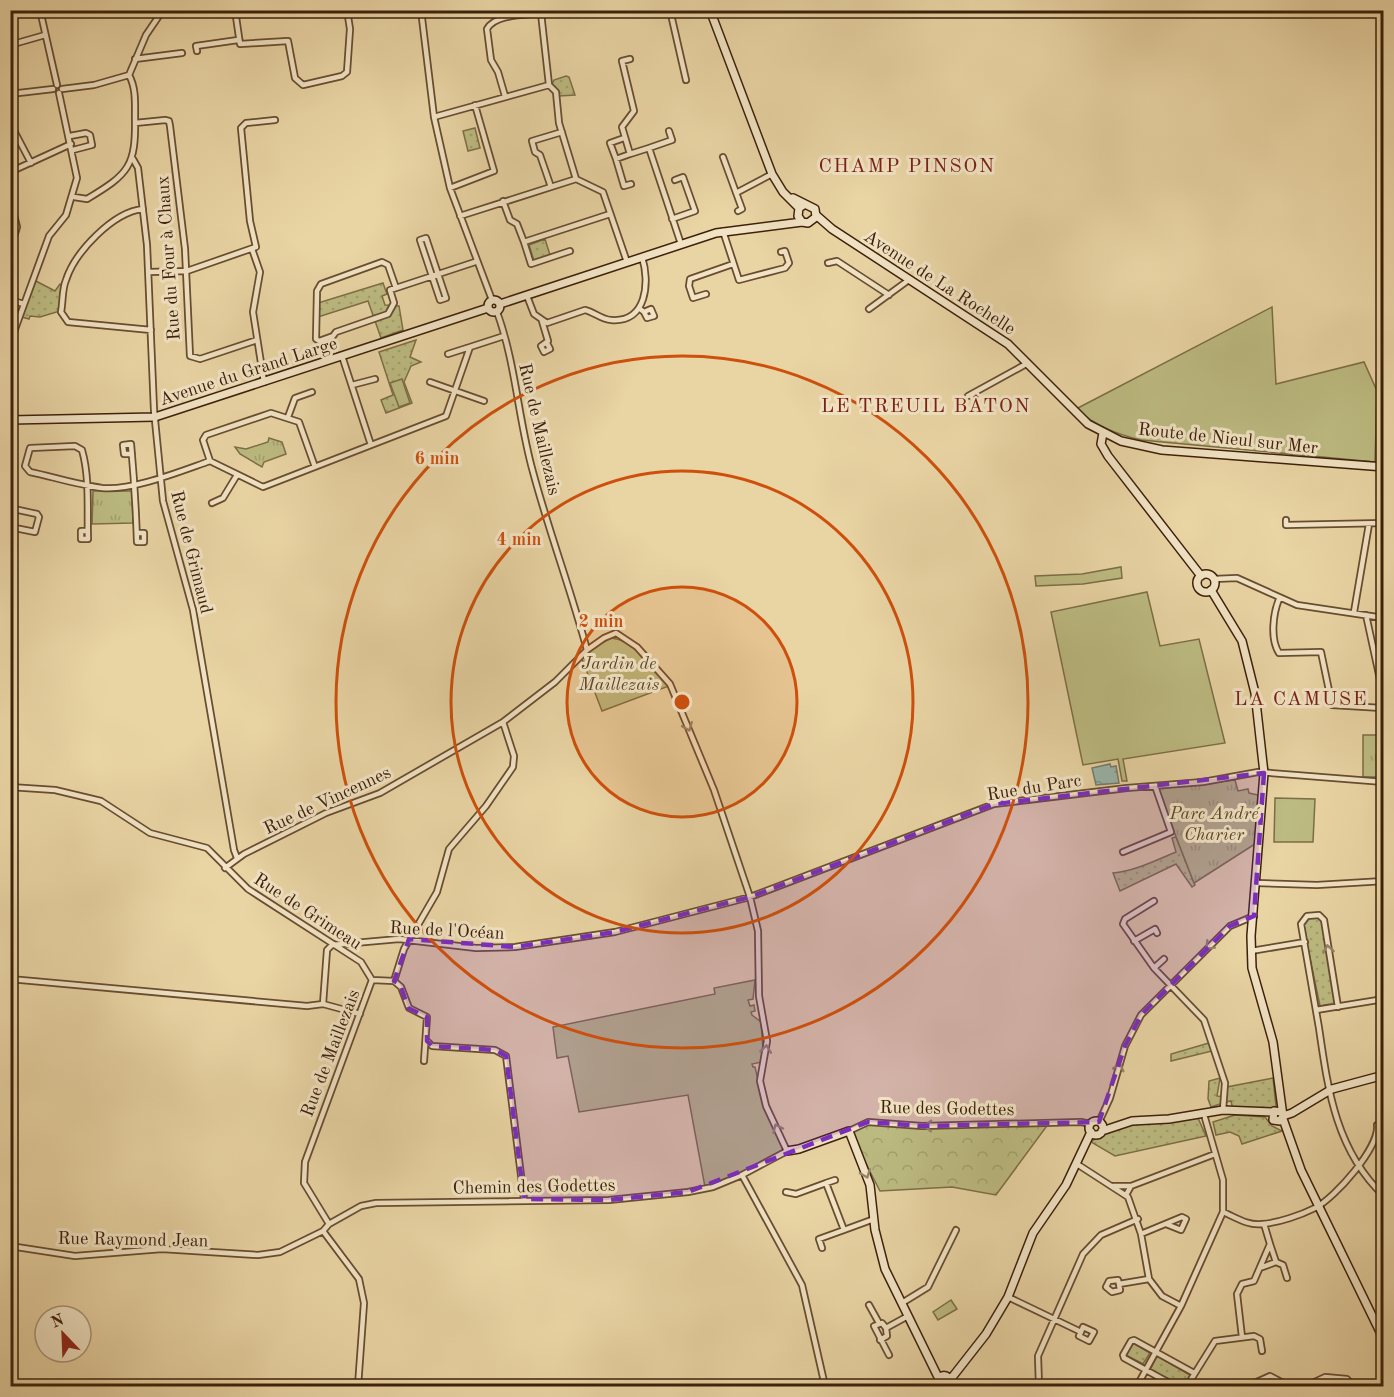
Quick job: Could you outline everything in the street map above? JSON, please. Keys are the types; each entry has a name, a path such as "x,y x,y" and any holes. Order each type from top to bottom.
{"street":[{"path":"10,343 49,236 66,215 74,197 78,178 60,91 55,87 40,10"},
{"path":"74,197 87,199 116,182 128,169 133,159 134,87 129,75 146,35 164,10"},
{"path":"235,10 238,40 242,45 288,41 295,78 300,84 346,74 350,29 347,10"},
{"path":"422,10 434,117 450,188 492,300 500,304 723,231 802,222 801,209 786,194 772,174 710,10"},
{"path":"670,10 686,80"},
{"path":"505,96 498,72 491,60 487,29 493,22 515,16 542,13 549,84 556,92 562,132 576,179"},
{"path":"10,45 45,35"},
{"path":"196,51 196,46 238,40"},
{"path":"135,59 182,53"},
{"path":"630,59 622,61 634,111 623,123 624,138 630,154"},
{"path":"60,91 94,85 129,75"},
{"path":"434,117 549,84"},
{"path":"10,94 55,87"},
{"path":"450,188 494,173 475,105"},
{"path":"149,273 186,271 256,246 250,221 241,128 246,123 275,120"},
{"name":"Rue du Four à Chaux","path":"135,123 169,121 186,271 190,356 200,359 257,340"},
{"path":"10,123 32,163"},
{"path":"616,159 672,140 669,131"},
{"path":"551,187 540,155 535,153 532,141 562,132"},
{"path":"69,136 86,133 90,135 92,145 72,150"},
{"path":"624,138 610,142 624,186 631,184"},
{"path":"10,172 71,144"},
{"path":"649,148 681,244"},
{"path":"723,157 741,209 738,211"},
{"name":"Rue de Grimaud","path":"133,159 136,162 139,178 149,273 155,417 166,518 193,610 237,858"},
{"path":"128,169 139,178"},
{"path":"736,194 772,174"},
{"path":"672,219 694,211 683,177 675,180"},
{"path":"460,216 576,179 603,192 627,262"},
{"path":"10,199 17,227 10,251"},
{"path":"503,201 510,220 517,224 531,264 570,251"},
{"name":"Avenue de La Rochelle","path":"801,209 813,207 816,214 832,229 1002,339 1029,362"},
{"path":"143,209 136,210 103,229 82,249 65,280 62,312 68,322 151,330"},
{"path":"772,225 801,209"},
{"path":"524,242 610,214"},
{"path":"811,222 816,214"},
{"name":"Avenue de La Rochelle","path":"802,222 811,222 832,229"},
{"path":"723,231 737,278 743,280 785,268 789,263 784,251 781,252"},
{"path":"426,238 438,274 446,298 440,300 420,240 426,238"},
{"path":"252,249 260,276 253,312 264,382"},
{"path":"544,323 585,310 608,320 618,320 642,310 647,277 642,257"},
{"path":"396,288 388,265 382,262 323,282 317,291 316,339 319,341 333,336 336,332 388,315 394,303 390,290 396,288 432,276 438,274 477,261"},
{"path":"828,263 837,261 889,295"},
{"path":"706,294 693,298 689,286 690,279 733,264"},
{"path":"869,309 910,279"},
{"path":"527,296 532,311 544,323 547,343"},
{"path":"10,300 24,304"},
{"path":"492,300 488,308 496,312 500,304"},
{"name":"Avenue du Grand Large","path":"10,420 155,417 488,308"},
{"name":"Rue de Maillezais","path":"496,312 515,372 523,432 532,471 587,650"},
{"path":"448,354 504,336"},
{"path":"315,467 299,422 288,417 271,413 206,435 203,440 210,461 263,488 446,416 470,347"},
{"path":"342,356 371,445"},
{"path":"968,396 1029,362"},
{"name":"Route de Nieul sur Mer","path":"1029,362 1073,411 1103,433 1134,445 1162,450 1383,467"},
{"path":"352,385 375,379"},
{"path":"430,382 484,401"},
{"path":"288,417 295,398 312,392"},
{"path":"1103,433 1101,444 1108,456 1201,576"},
{"path":"87,531 87,485 83,453 79,447 36,446 28,451 25,466 30,472 87,485 118,488 210,461"},
{"path":"132,454 137,533"},
{"path":"212,503 223,498 237,475"},
{"path":"10,511 14,509 38,514 39,517 35,532 10,527"},
{"path":"1286,520 1286,525 1383,523"},
{"path":"1354,612 1369,524"},
{"path":"1214,579 1214,586 1211,590 1205,592 1199,588 1197,582 1201,576 1208,574 1214,579 1237,578 1279,599 1312,608 1354,612 1383,618"},
{"path":"1211,590 1235,626 1248,660 1264,773 1251,951 1258,995 1273,1042 1279,1114 1301,1170 1383,1340"},
{"path":"1279,599 1274,613 1276,648 1280,653 1321,652 1332,705 1382,708"},
{"path":"1366,615 1381,684 1383,734"},
{"path":"424,1061 427,1017 409,1008 401,987 394,981 410,939 437,892 449,849 486,806 513,767 514,756 503,722 555,682 587,650 616,633 637,647 670,684 714,790 750,897 760,953 759,996 767,1041 760,1081 766,1106 787,1151"},
{"name":"Rue de Vincennes","path":"225,868 237,858 326,813 380,793 503,722"},
{"name":"Rue du Parc","path":"750,897 994,804 1264,773 1383,782"},
{"path":"1123,852 1171,832 1155,786"},
{"name":"Rue de Grimeau","path":"10,787 55,790 101,801 150,833 207,848 248,889 361,962 372,980"},
{"path":"1257,883 1317,885 1383,881"},
{"name":"Rue de l'Océan","path":"332,945 410,939 476,948 515,947 615,933 750,897"},
{"path":"1154,901 1123,921 1134,941 1154,968 1197,1010 1206,1026 1225,1083 1227,1111 1279,1114 1350,1083 1383,1076"},
{"path":"1338,1006 1324,920 1319,915 1307,916 1302,921 1329,1092 1340,1132 1358,1167 1383,1196"},
{"path":"849,1131 870,1185 874,1219 885,1269 943,1381 958,1370 986,1334 1008,1298 1033,1233 1099,1126 1132,1028 1141,1015 1230,926 1254,916"},
{"path":"1134,941 1155,929 1157,933"},
{"path":"1251,951 1305,942"},
{"path":"323,1004 327,950 332,945"},
{"path":"1154,968 1164,959"},
{"path":"10,979 307,1006 323,1004 360,1014"},
{"name":"Rue de Maillezais","path":"329,1224 304,1183 305,1162 372,980 394,981"},
{"path":"1316,1010 1383,999"},
{"path":"10,1063 13,1062 12,1008"},
{"path":"427,1041 432,1047 495,1050 506,1056 524,1199"},
{"name":"Rue des Godettes","path":"742,1175 787,1151 849,1131 868,1122 922,1126 1078,1122 1116,1126 1132,1121 1203,1116 1227,1111"},
{"path":"1137,1386 1180,1306 1223,1212 1223,1180 1203,1116"},
{"path":"1223,1212 1248,1223 1264,1224 1318,1206 1358,1167 1372,1144 1378,1130 1377,1125"},
{"path":"1093,1133 1099,1126"},
{"path":"10,1138 10,1203"},
{"path":"1113,1186 1131,1186 1215,1154"},
{"path":"1077,1164 1126,1195 1138,1219 1149,1279 1162,1296 1180,1306"},
{"path":"742,1175 802,1285 825,1386"},
{"name":"Chemin des Godettes","path":"329,1224 361,1206 376,1203 524,1199 609,1200 688,1192 713,1187 742,1175"},
{"path":"786,1192 796,1194 835,1180"},
{"path":"826,1183 844,1230"},
{"path":"1126,1195 1131,1186"},
{"path":"822,1248 819,1239 874,1219"},
{"path":"1079,1386 1079,1384 1039,1386 1038,1356 1087,1247 1101,1235 1138,1219"},
{"path":"329,1224 322,1231 359,1279 364,1303 358,1386"},
{"path":"1141,1234 1166,1224"},
{"path":"1264,1224 1276,1262"},
{"path":"902,1303 928,1287 956,1230"},
{"name":"Rue Raymond Jean","path":"10,1246 75,1256 162,1249 258,1255 280,1252 322,1231"},
{"path":"1242,1337 1237,1294 1242,1284 1254,1281 1270,1244"},
{"path":"1260,1268 1276,1262 1283,1265 1287,1278"},
{"path":"1119,1284 1149,1279"},
{"path":"1008,1298 1081,1332"},
{"path":"869,1305 879,1323 882,1323 886,1329 887,1336 880,1340"},
{"path":"886,1329 908,1316"},
{"path":"879,1323 874,1329 889,1355"},
{"path":"1195,1386 1188,1385 1215,1341 1254,1336 1260,1339 1262,1351"},
{"path":"1175,1386 1124,1358 1131,1341 1134,1340 1194,1373"},
{"path":"1248,1386 1270,1376 1289,1386"},
{"path":"1306,1386 1325,1377 1347,1379 1353,1386"}],"highlighted area":[{"path":"1264,773 1254,916 1230,926 1141,1015 1125,1046 1099,1122 922,1126 868,1122 688,1192 609,1200 524,1199 506,1056 495,1050 432,1046 427,1041 427,1017 408,1008 400,984 394,981 409,939 515,947 615,932 750,897 994,804"}],"green space":[{"path":"569,77 575,95 559,96 552,84 554,80"},
{"path":"475,128 480,148 468,151 463,131"},
{"path":"545,239 550,255 534,261 529,245"},
{"path":"34,280 55,291 60,284 63,286 60,311 40,317 30,316 29,319 22,317"},
{"path":"383,283 387,294 382,296 385,305 399,306 403,330 381,338 368,301 318,317 318,303"},
{"path":"1272,307 1276,384 1364,362 1377,391 1375,462 1141,440 1107,429 1076,409"},
{"path":"416,340 410,357 421,362 411,366 404,382 412,403 386,413 381,400 393,395 379,352"},
{"path":"402,379 410,403 399,407 390,383"},
{"path":"269,438 282,442 286,454 264,462 262,467 240,454 235,447 246,449 268,442"},
{"path":"93,491 132,491 133,523 92,524"},
{"path":"1121,567 1122,578 1083,584 1036,586 1035,576 1082,574"},
{"path":"1147,592 1160,646 1199,639 1225,743 1123,759 1127,781 1122,781 1118,759 1083,765 1051,612"},
{"name":"Jardin de Maillezais","path":"611,638 636,649 651,663 669,686 602,711 582,659 594,647"},
{"path":"1363,735 1380,735 1380,777 1363,777"},
{"name":"Parc André Charier","path":"1235,780 1238,791 1248,789 1249,793 1258,795 1255,844 1194,883 1159,793 1160,788"},
{"path":"1275,798 1315,799 1313,842 1274,842"},
{"path":"1176,837 1195,885 1192,887 1176,864 1120,891 1113,873 1137,868 1176,852 1172,838"},
{"path":"1316,916 1322,920 1335,999 1335,1003 1320,1006 1303,925 1306,918"},
{"path":"755,980 753,999 748,1000 750,1006 754,1005 755,1011 751,1012 752,1015 761,1022 763,1049 762,1062 752,1064 755,1067 761,1093 785,1150 741,1174 705,1187 688,1095 579,1112 568,1056 557,1058 553,1027 715,994 714,988"},
{"path":"1209,1043 1212,1051 1171,1061 1171,1054"},
{"path":"1220,1078 1217,1096 1223,1097 1223,1103 1211,1107 1208,1099 1209,1081"},
{"path":"1273,1078 1276,1106 1272,1110 1233,1110 1231,1101 1226,1102 1227,1087"},
{"path":"1235,1115 1265,1117 1272,1126 1282,1131 1242,1144 1239,1136 1230,1132 1216,1135 1213,1122"},
{"path":"1198,1118 1206,1136 1115,1156 1091,1142 1102,1134 1128,1126"},
{"path":"868,1122 922,1126 1049,1123 996,1195 952,1187 880,1191 849,1131"},
{"path":"951,1300 957,1309 938,1320 933,1312"},
{"path":"1133,1343 1150,1353 1143,1364 1126,1355"},
{"path":"1157,1356 1190,1375 1184,1386 1150,1370"}],"water":[{"path":"1110,764 1111,767 1116,766 1119,783 1096,785 1092,768"}],"district":[{"name":"CHAMP PINSON","path":"907,165"},
{"name":"LE TREUIL BÂTON","path":"926,405"},
{"name":"LA CAMUSE","path":"1301,698"}]}
